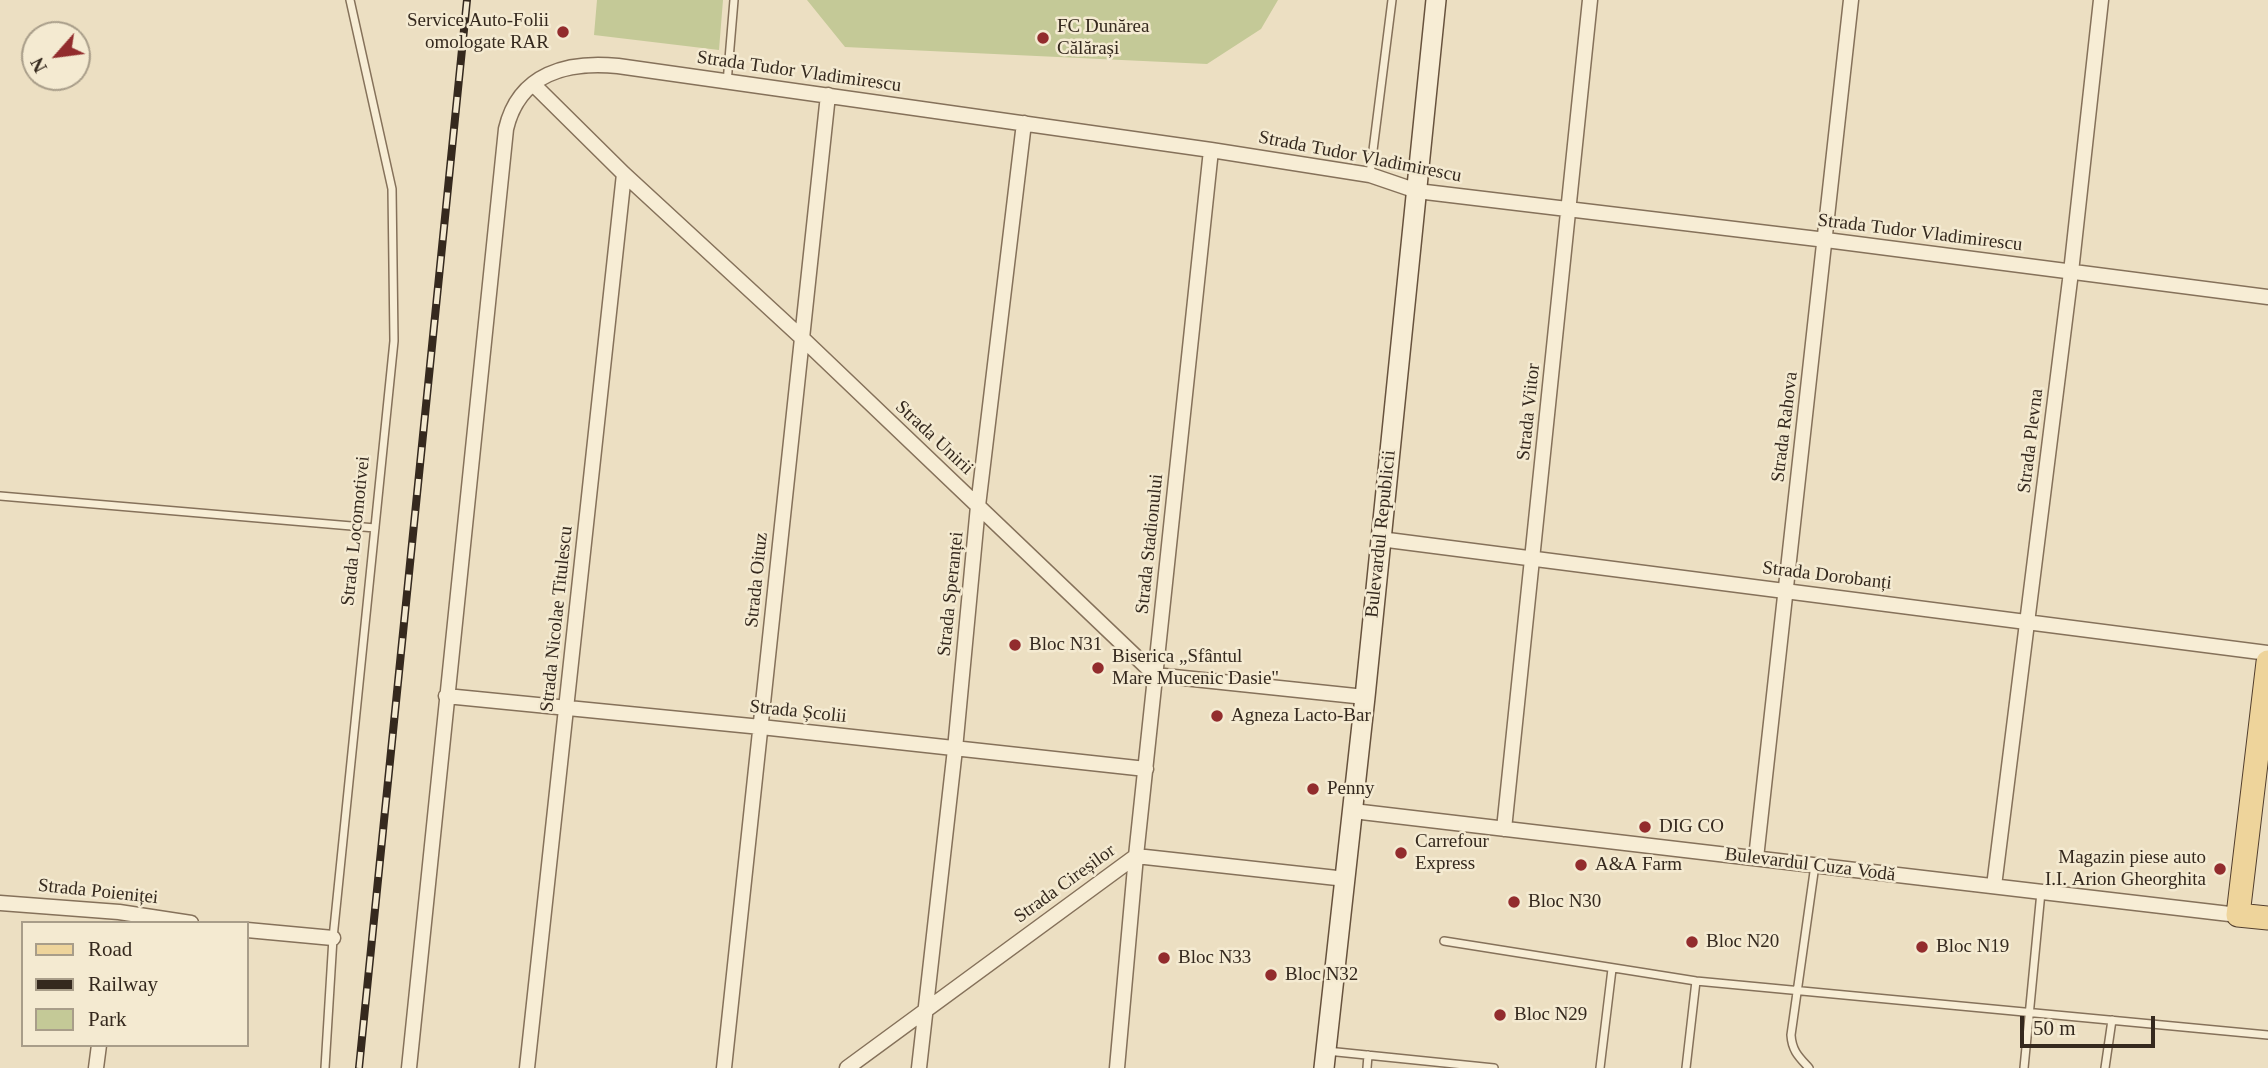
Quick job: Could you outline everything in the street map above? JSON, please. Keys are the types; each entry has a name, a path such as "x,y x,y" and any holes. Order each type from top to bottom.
{"main road":[{"name":"Bulevardul Republicii","path":"1325,1059 1346,879 1436,0"},
{"path":"2238,915 2268,663"},
{"name":"Bulevardul Cuza Vodă","path":"2238,915 2268,919"}],"street":[{"name":"Strada Viitor","path":"1504,829 1590,0"},
{"name":"Strada Rahova","path":"1756,858 1851,0"},
{"name":"Strada Plevna","path":"1994,886 2071,272 2101,0"},
{"name":"Strada Tudor Vladimirescu","path":"533,83 568,66 594,63 1211,150 1370,175 1417,191 2268,297"},
{"name":"Strada Unirii","path":"533,83 624,174 802,338 1155,675"},
{"path":"409,1068 506,129 510,112 518,98 533,83"},
{"name":"Strada Oituz","path":"724,1068 828,95"},
{"name":"Strada Speranței","path":"919,1068 955,749 978,506 1024,123"},
{"name":"Strada Stadionului","path":"1117,1068 1136,856 1211,150"},
{"name":"Strada Nicolae Titulescu","path":"527,1068 624,174"},
{"name":"Strada Dorobanți","path":"1380,539 2268,653"},
{"path":"1155,675 1365,697"},
{"name":"Strada Școlii","path":"446,696 567,706 1146,769"},
{"name":"Bulevardul Cuza Vodă","path":"1353,811 2238,915"},
{"name":"Strada Cireșilor","path":"847,1068 1136,856 1346,879"},
{"name":"Strada Poieniței","path":"0,903 167,921"},
{"path":"248,930 333,938"},
{"path":"96,1068 99,1047"}],"lane":[{"name":"Strada Locomotivei","path":"325,1068 333,938 394,341 392,189 350,0"},
{"path":"727,83 734,0"},
{"path":"1370,175 1392,0"},
{"path":"0,496 375,528"},
{"path":"1809,1068 1797,1056 1792,1045 1815,865"},
{"path":"2024,1068 2041,892"},
{"path":"1444,941 1612,970 1696,981 2268,1035"},
{"path":"1600,1068 1612,970"},
{"path":"1686,1068 1696,981"},
{"path":"2105,1068 2112,1020"},
{"path":"1367,1068 1368,1055"},
{"path":"1325,1059 1368,1055 1494,1068"}],"green space":[{"path":"597,0 723,0 719,50 594,35"},
{"name":"FC Dunărea Călărași","path":"807,0 1278,0 1261,29 1207,64 845,47"}],"railway":[{"path":"359,1068 467,0"}],"place":[{"name":"Service Auto-Folii omologate RAR","path":"563,32"},
{"name":"FC Dunărea Călărași","path":"1043,38"},
{"name":"Bloc N31","path":"1015,645"},
{"name":"Biserica „Sfântul Mare Mucenic Dasie\"","path":"1098,668"},
{"name":"Agneza Lacto-Bar","path":"1217,716"},
{"name":"Penny","path":"1313,789"},
{"name":"DIG CO","path":"1645,827"},
{"name":"Carrefour Express","path":"1401,853"},
{"name":"A&A Farm","path":"1581,865"},
{"name":"Magazin piese auto I.I. Arion Gheorghita","path":"2220,869"},
{"name":"Bloc N30","path":"1514,902"},
{"name":"Bloc N20","path":"1692,942"},
{"name":"Bloc N19","path":"1922,947"},
{"name":"Bloc N33","path":"1164,958"},
{"name":"Bloc N32","path":"1271,975"},
{"name":"Bloc N29","path":"1500,1015"}]}
